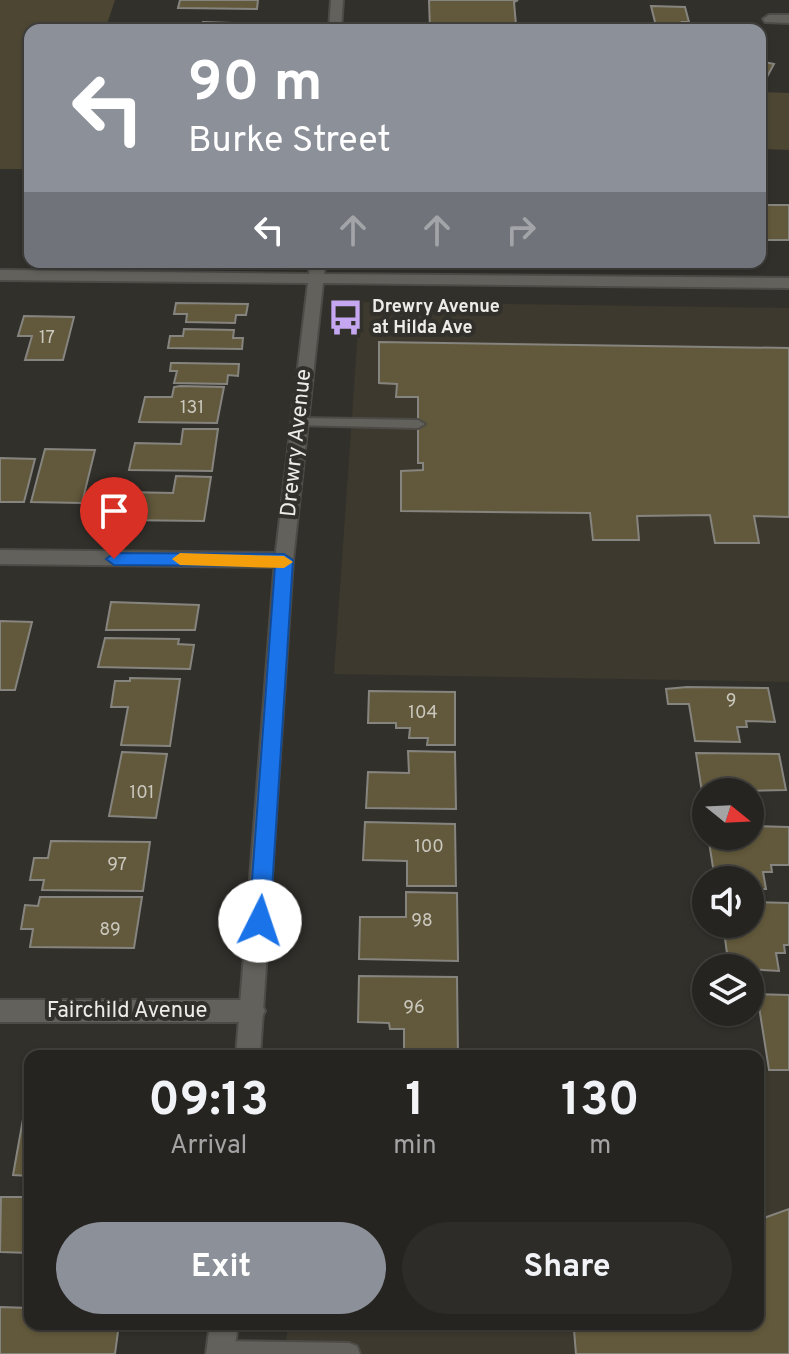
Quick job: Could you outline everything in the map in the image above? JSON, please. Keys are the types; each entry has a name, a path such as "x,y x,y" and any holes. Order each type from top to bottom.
{"street":[{"path":"335,24 337,0"},
{"path":"769,19 789,19"},
{"path":"0,275 317,270 789,283"},
{"name":"Drewry Avenue","path":"249,1050 284,560 317,270"},
{"path":"0,557 284,560"},
{"name":"Fairchild Avenue","path":"0,1011 253,1011"}],"lane":[{"path":"300,422 418,424"},
{"path":"221,1343 349,1354"}],"shaded area":[{"path":"0,0 115,0 107,24 24,24 24,169 0,169"},
{"path":"766,92 789,93 789,150 766,149"},
{"path":"360,302 789,308 789,682 334,674"},
{"path":"764,1070 789,1071 789,1354 285,1354 287,1330 764,1330"}],"building":[{"path":"180,0 258,0 257,9 178,8"},
{"path":"429,0 518,0 514,2 516,24 430,24"},
{"path":"651,6 685,7 689,22 656,24"},
{"path":"203,22 265,23 265,24"},
{"path":"766,62 774,64 767,77"},
{"path":"766,205 789,205 789,240 766,240"},
{"path":"176,303 248,304 246,315 236,315 235,323 186,322 187,314 174,314"},
{"path":"24,316 74,317 63,360 25,360 32,336 18,336"},
{"path":"184,329 234,330 233,338 243,338 242,349 168,348 170,336 183,336"},
{"path":"379,342 789,348 789,517 754,516 759,543 715,543 710,515 637,516 639,540 593,540 590,513 401,511 401,471 423,470 423,463 418,463 418,397 396,397 397,384 379,383"},
{"path":"171,363 239,364 238,376 228,375 227,384 174,383 177,371 170,371"},
{"path":"174,387 224,387 217,423 139,422 145,397 172,397"},
{"path":"183,429 218,429 212,471 129,470 135,443 181,444"},
{"path":"45,449 95,450 82,503 31,502"},
{"path":"0,458 35,459 24,502 0,502"},
{"path":"176,476 211,477 204,521 119,520 125,492 173,493"},
{"path":"111,602 199,605 195,630 106,630"},
{"path":"0,621 32,622 15,690 0,690"},
{"path":"105,638 179,639 178,644 194,645 190,669 98,667"},
{"path":"130,678 180,679 170,746 121,745 128,707 111,707 115,681 130,681"},
{"path":"768,688 775,722 746,721 747,727 737,727 740,742 695,741 689,704 668,704 666,689"},
{"path":"369,691 455,692 455,745 427,745 428,738 409,738 410,728 396,728 396,723 368,723"},
{"path":"408,751 455,752 456,809 366,808 368,772 409,773"},
{"path":"122,752 167,754 156,818 109,816"},
{"path":"696,753 779,754 786,790 764,791 764,778 700,778"},
{"path":"365,822 455,824 456,886 407,886 407,861 363,860"},
{"path":"764,826 789,827 789,865 771,865 772,872 764,872 764,866 713,866 710,850 764,850"},
{"path":"51,841 150,842 143,891 42,890 44,880 30,880 34,858 48,858"},
{"path":"406,892 457,893 458,961 359,959 360,917 406,917"},
{"path":"40,897 142,897 134,948 30,947 33,929 21,929 25,905 38,906"},
{"path":"764,902 789,903 789,945 784,945 785,953 776,953 779,971 764,970 764,954 727,954 725,938 764,938"},
{"path":"359,976 457,977 458,1050 404,1050 404,1029 390,1029 389,1023 358,1022"},
{"path":"764,994 789,995 789,1070 769,1070 762,1026"},
{"path":"23,1119 24,1119 24,1176 13,1175"},
{"path":"1,1197 24,1197 24,1253 0,1252"},
{"path":"789,1209 789,1354 576,1354 574,1330 764,1330 764,1218"},
{"path":"0,1307 24,1308 24,1330 118,1330 115,1354 0,1354"}],"slow traffic":[{"path":"180,559 284,562"}],"place":[{"name":"Drewry Avenue at Hilda Ave","path":"346,317"}],"route":[{"path":"114,559 284,560 260,921"}]}
